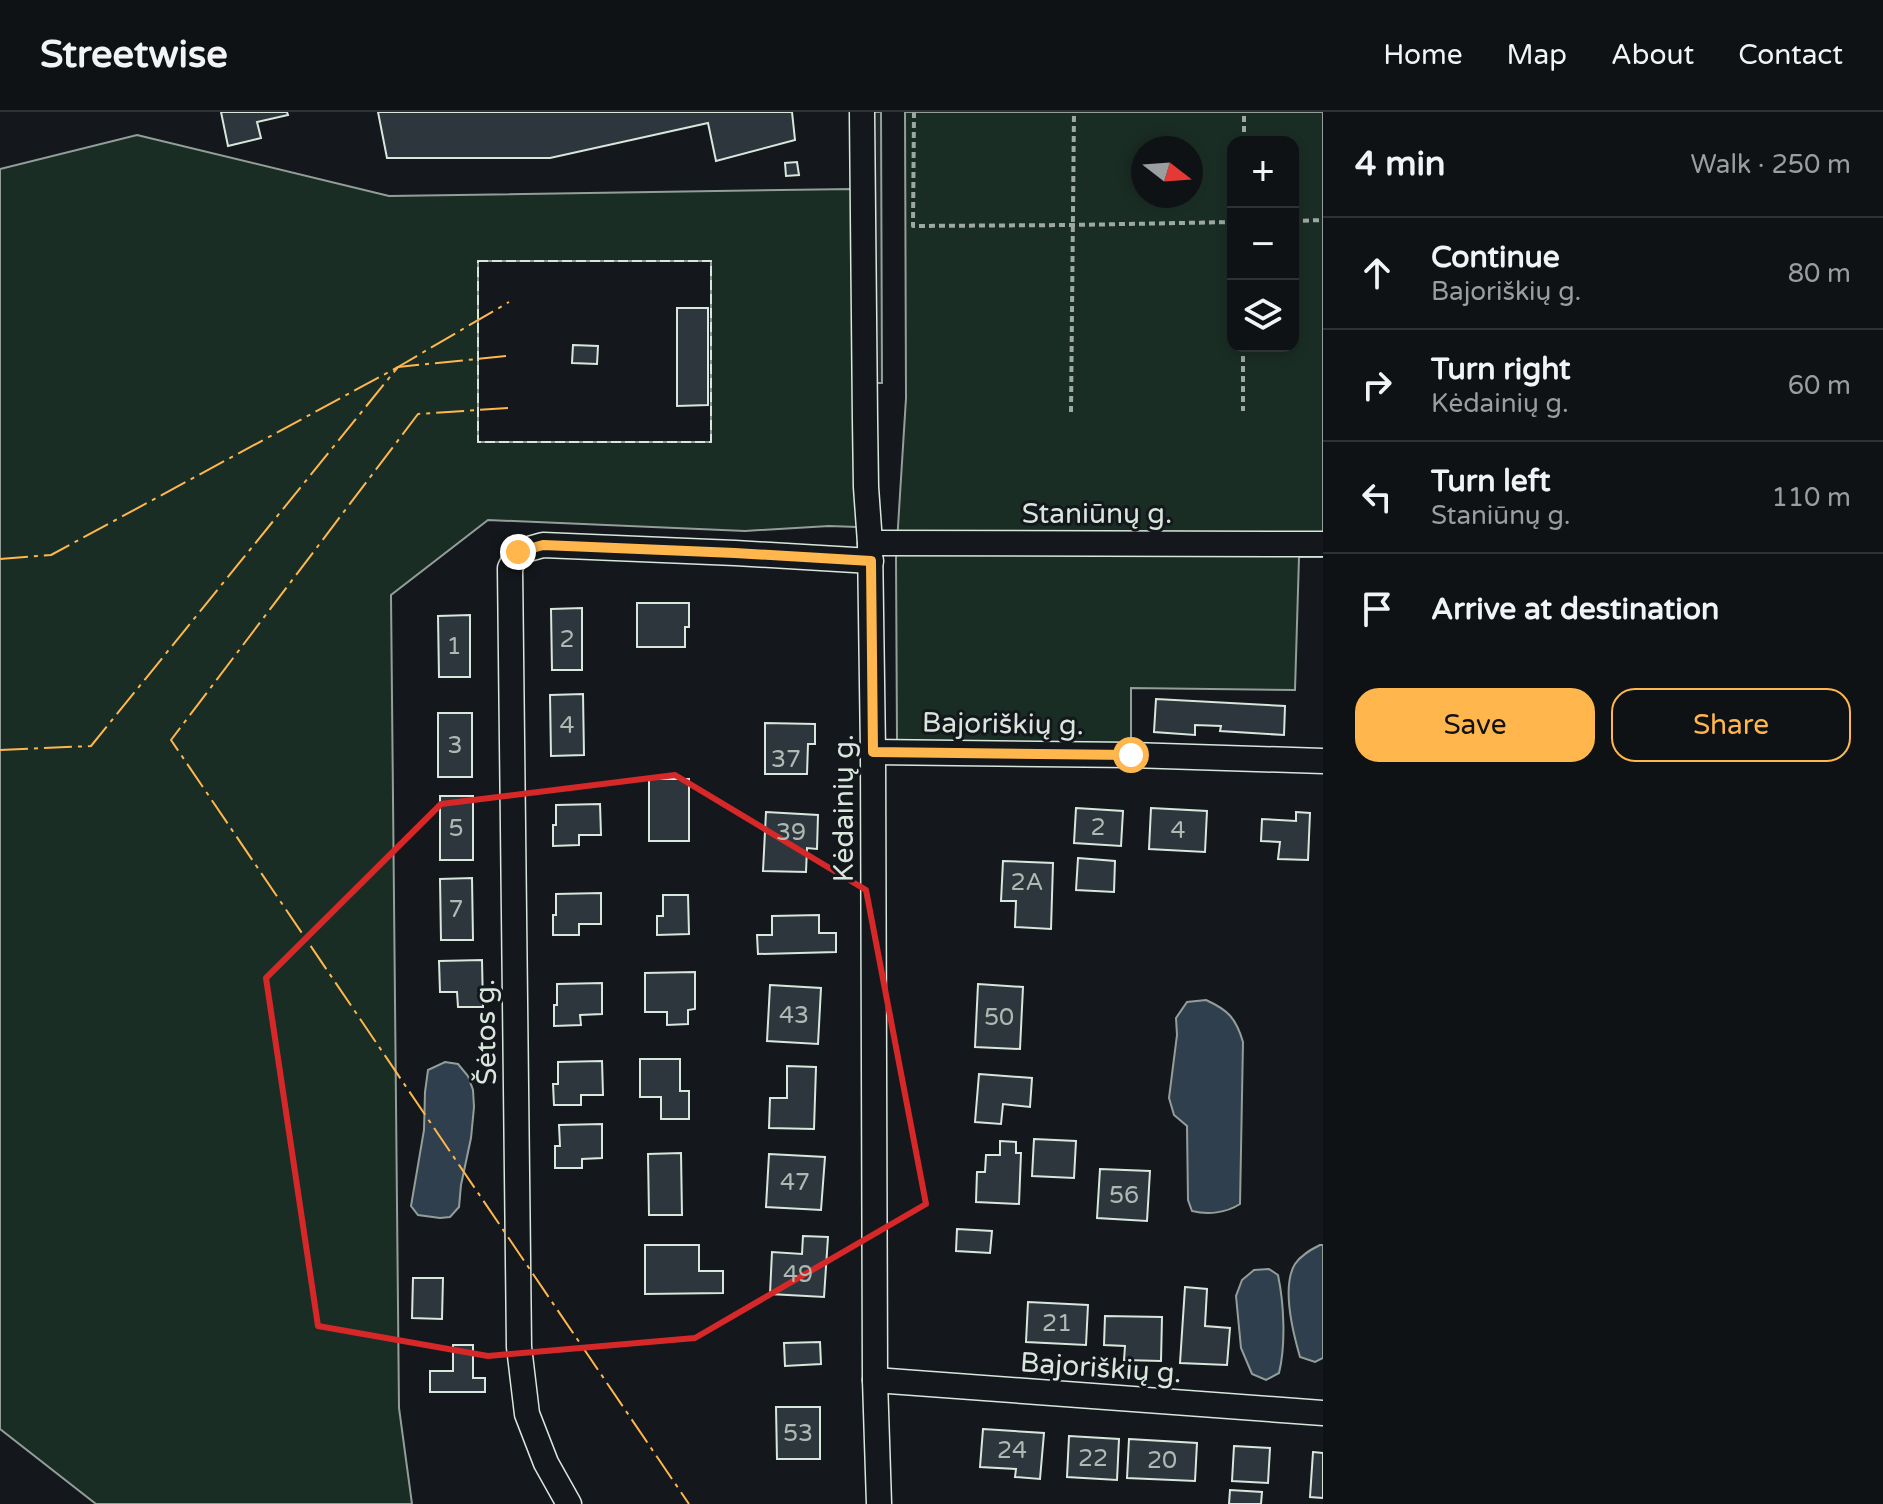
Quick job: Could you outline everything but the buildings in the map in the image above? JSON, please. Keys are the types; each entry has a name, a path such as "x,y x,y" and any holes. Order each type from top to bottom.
{"street":[{"name":"Kėdainių g.","path":"862,112 866,487 873,752 875,1380 879,1504"},
{"name":"Staniūnų g.","path":"518,552 543,545 735,553 1323,544"},
{"name":"Šėtos g.","path":"518,552 510,568 519,1347 527,1414 546,1463 569,1504"},
{"name":"Bajoriškių g.","path":"873,752 1323,761"},
{"name":"Bajoriškių g.","path":"875,1380 1323,1413"}],"path":[{"path":"914,112 913,226 1227,222"},
{"path":"1071,412 1074,112"},
{"path":"1244,112 1244,136"},
{"path":"1299,221 1323,220"},
{"path":"1243,352 1243,411"}],"highlighted area":[{"path":"675,775 866,890 926,1204 695,1338 488,1356 318,1326 266,978 441,804"}],"green space":[{"path":"905,112 1323,112 1323,557 1299,557 1295,690 1131,688 1131,749 897,740 896,559 906,398"},
{"path":"137,135 389,196 852,189 857,527 745,531 488,520 391,595 399,1408 412,1504 96,1504 0,1429 0,169","holes":["478,261 711,261 711,442 478,442"]}],"shaded area":[{"path":"872,112 881,112 882,383 873,383"}],"water":[{"path":"1206,1000 1230,1016 1243,1042 1240,1204 1211,1213 1192,1211 1188,1200 1187,1126 1174,1115 1169,1098 1177,1035 1176,1018 1187,1002"},
{"path":"445,1062 458,1064 468,1076 474,1107 459,1207 450,1217 440,1218 418,1215 411,1206 424,1130 428,1070"},
{"path":"1323,1245 1323,1358 1315,1362 1300,1357 1290,1310 1289,1285 1297,1261"},
{"path":"1269,1269 1278,1275 1283,1337 1279,1373 1266,1380 1252,1374 1241,1348 1236,1296 1242,1280 1254,1270"}],"fence":[{"path":"478,261 711,261 711,442 478,442 478,261"}],"power":[{"path":"0,559 51,555 398,367 509,302"},
{"path":"0,750 91,746 398,367 506,356"},
{"path":"508,408 418,414 171,740 689,1504"}],"route":[{"path":"518,552 543,545 871,561 873,752 1131,755"}]}
